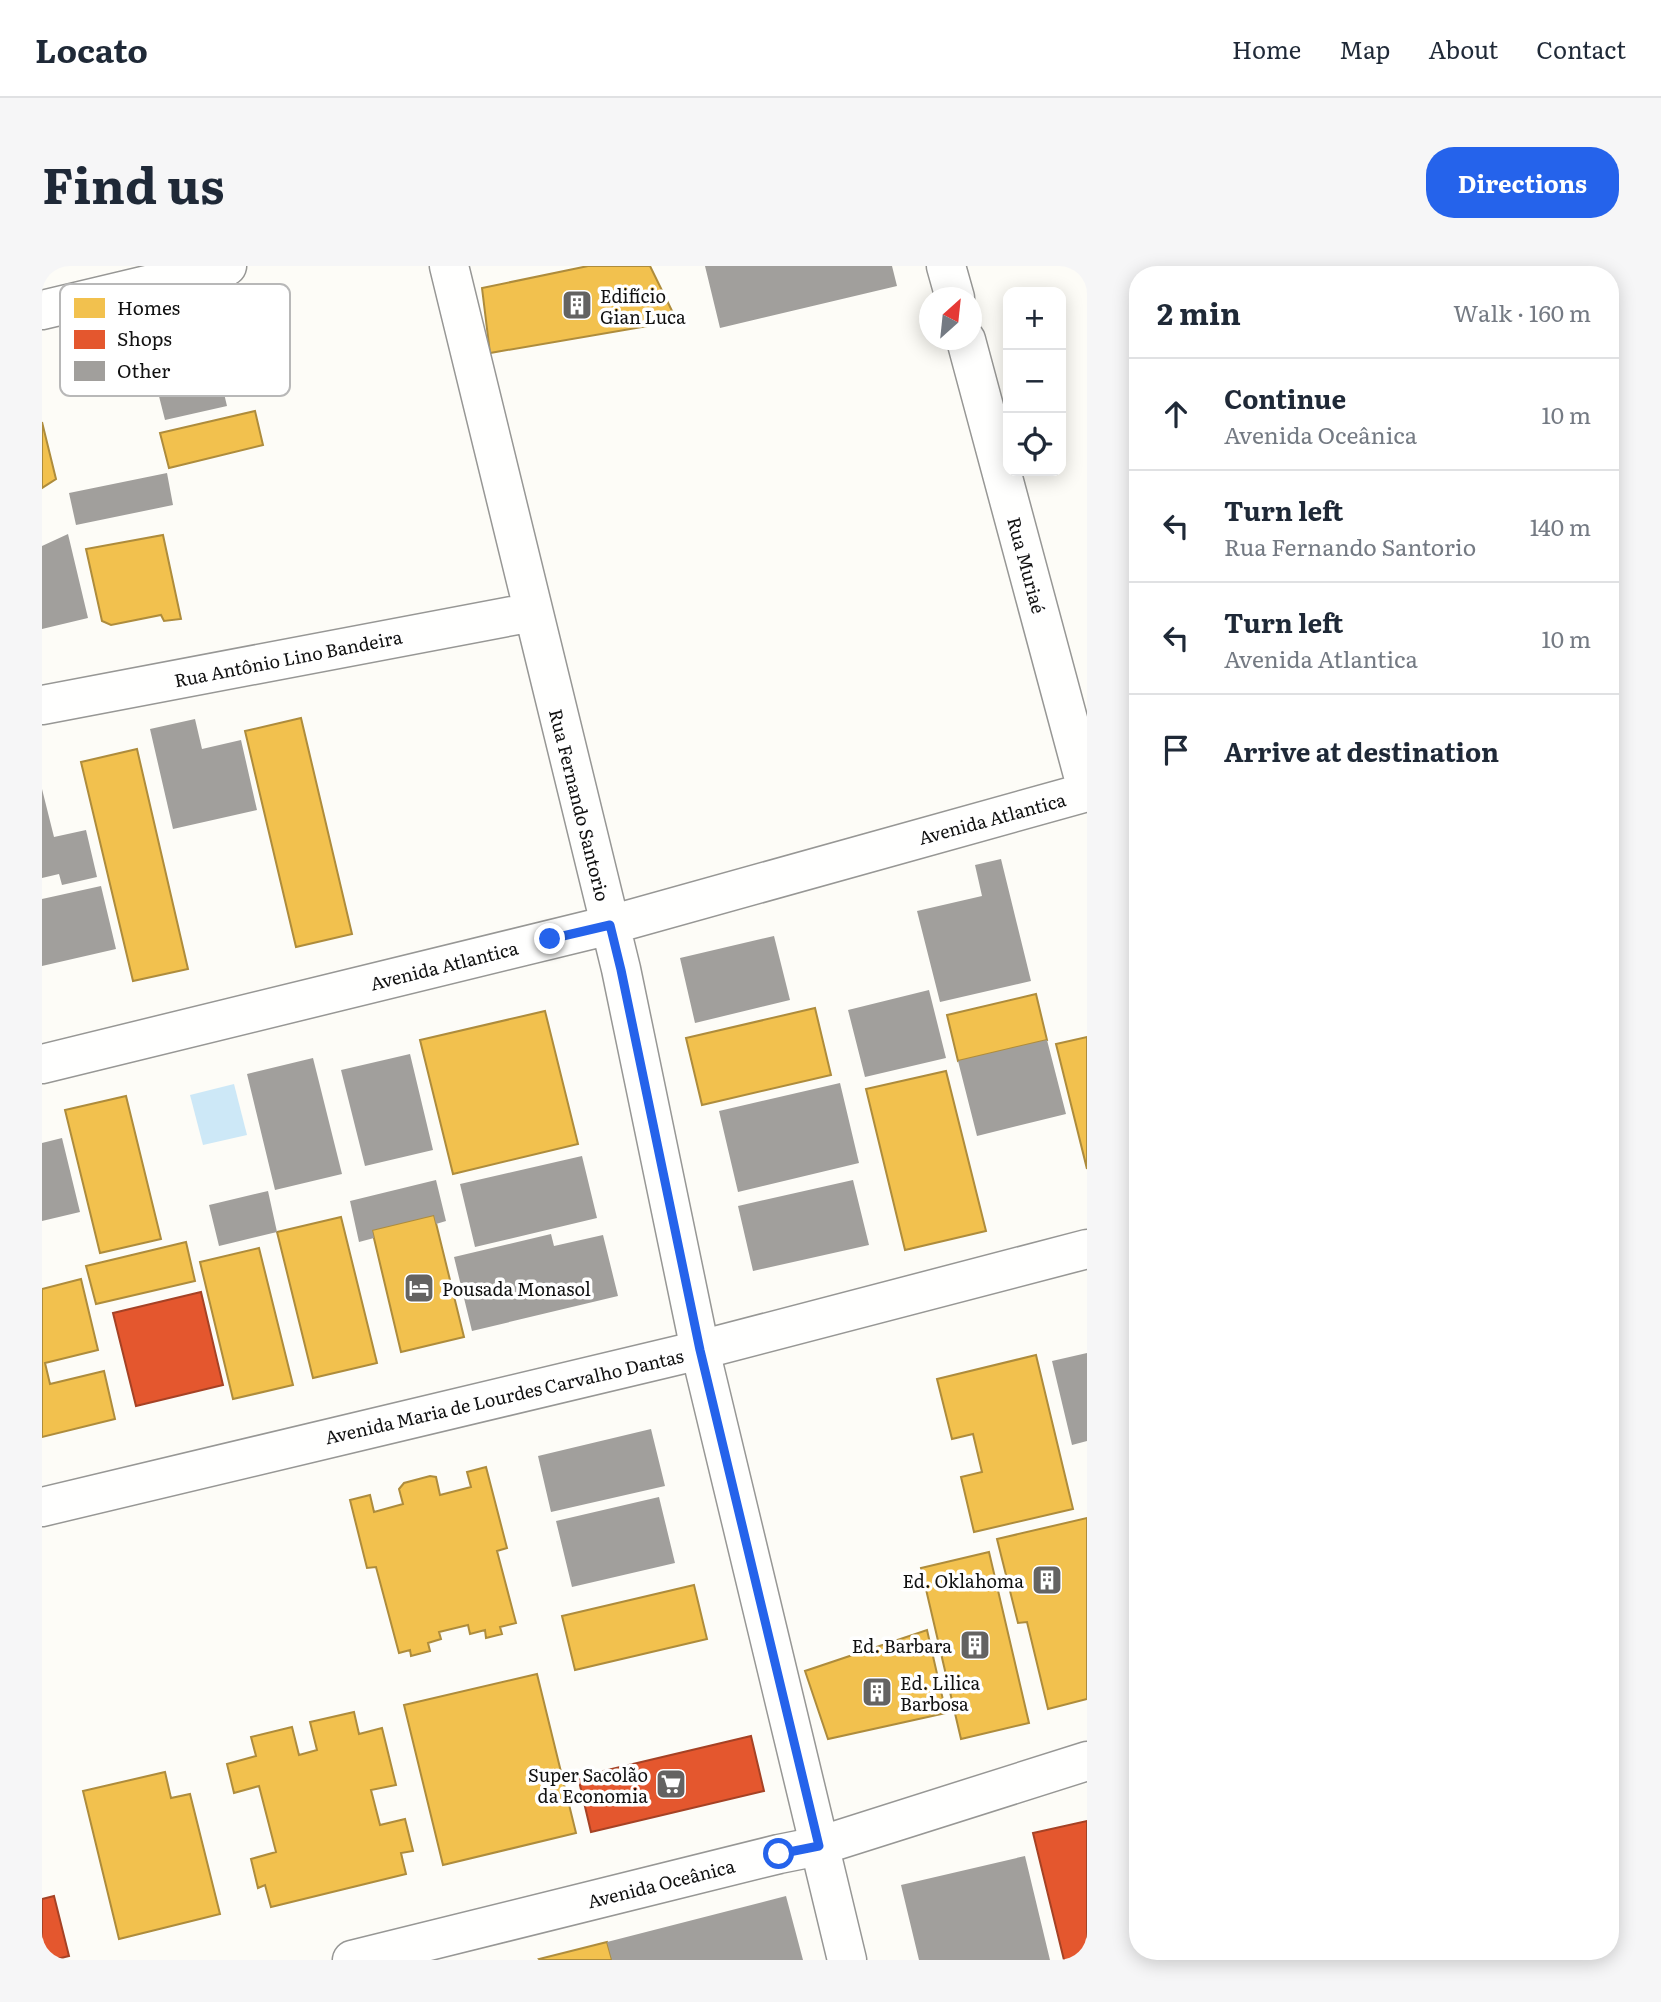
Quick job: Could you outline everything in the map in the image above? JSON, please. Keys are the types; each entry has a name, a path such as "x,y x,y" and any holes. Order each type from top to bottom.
{"street":[{"path":"151,284 227,266"},
{"name":"Rua Fernando Santorio","path":"449,266 621,970 700,1350 847,1960"},
{"path":"946,266 952,287"},
{"path":"42,310 60,306"},
{"name":"Rua Muriaé","path":"969,350 1087,791"},
{"name":"Rua Antônio Lino Bandeira","path":"42,705 533,612"},
{"name":"Avenida Atlantica","path":"42,1064 610,925 1087,791"},
{"name":"Avenida Maria de Lourdes Carvalho Dantas","path":"42,1507 700,1350 1087,1249"},
{"name":"Avenida Oceânica","path":"352,1960 819,1846 1087,1761"}],"water":[{"path":"234,1084 247,1135 203,1145 190,1095"}],"building: Homes":[{"name":"Edifício Gian Luca","path":"588,266 650,266 677,321 490,353 482,288"},
{"path":"255,411 263,445 169,468 160,433"},
{"path":"42,422 56,479 42,488"},
{"path":"163,535 181,619 164,621 161,615 111,625 102,621 86,549"},
{"path":"301,718 352,934 296,947 245,731"},
{"path":"137,749 188,969 133,981 81,762"},
{"path":"1036,994 1047,1040 958,1061 947,1015"},
{"path":"815,1008 831,1075 702,1105 686,1038"},
{"path":"545,1011 578,1144 453,1174 420,1040"},
{"path":"1087,1037 1087,1169 1056,1044"},
{"path":"946,1071 986,1231 905,1250 866,1089"},
{"path":"126,1096 161,1239 100,1253 65,1110"},
{"name":"Pousada Monasol","path":"434,1215 464,1337 401,1352 372,1230"},
{"path":"341,1217 377,1363 313,1378 277,1232"},
{"path":"186,1242 195,1281 96,1304 86,1266"},
{"path":"259,1248 293,1385 233,1399 200,1262"},
{"path":"81,1279 98,1350 45,1363 50,1384 104,1371 115,1419 42,1437 42,1289"},
{"path":"1036,1355 1073,1509 974,1532 961,1477 982,1472 973,1434 952,1439 937,1379"},
{"path":"486,1467 507,1548 497,1551 516,1623 500,1627 502,1634 486,1638 485,1630 470,1634 468,1625 439,1632 441,1639 428,1643 430,1651 411,1656 410,1650 399,1653 376,1567 367,1568 350,1500 370,1495 374,1512 403,1504 399,1489 404,1483 436,1477 440,1495 471,1487 467,1472"},
{"name":"Ed. Oklahoma","path":"1087,1518 1087,1699 1048,1709 1027,1622 1018,1623 997,1539"},
{"name":"Ed. Barbara","path":"989,1552 1029,1723 961,1739 921,1568"},
{"path":"694,1585 707,1639 575,1670 562,1616"},
{"name":"Ed. Lilica Barbosa","path":"927,1630 946,1713 828,1739 805,1671"},
{"path":"537,1674 576,1833 443,1865 404,1705"},
{"path":"354,1712 359,1734 382,1728 396,1785 371,1790 380,1825 405,1819 413,1851 401,1853 406,1874 271,1907 265,1885 258,1888 251,1859 276,1852 259,1786 234,1793 227,1764 256,1756 251,1737 292,1727 299,1755 317,1750 310,1722"},
{"path":"165,1772 171,1798 190,1794 220,1914 119,1939 83,1791"},
{"path":"607,1942 612,1960 539,1959"}],"building: Shops":[{"path":"201,1292 223,1385 136,1406 113,1313"},
{"name":"Super Sacolão da Economia","path":"751,1736 764,1791 591,1832 578,1777"},
{"path":"1087,1821 1087,1960 1064,1960 1033,1833"},
{"path":"54,1896 69,1956 42,1960 42,1899"}],"building: Other":[{"path":"705,266 892,266 897,286 720,328"},
{"path":"159,396 225,396 227,406 165,420"},
{"path":"167,473 173,505 76,525 69,493"},
{"path":"68,534 88,618 42,629 42,546"},
{"path":"195,719 202,749 241,740 257,810 173,829 150,729"},
{"path":"42,789 54,837 86,830 97,877 62,885 59,874 42,878"},
{"path":"1001,859 1031,981 940,1002 917,911 982,896 975,865"},
{"path":"101,886 116,949 42,966 42,899"},
{"path":"774,936 790,1000 695,1023 680,958"},
{"path":"929,990 946,1058 865,1077 848,1010"},
{"path":"1047,1040 1066,1114 977,1136 958,1061"},
{"path":"410,1054 433,1150 365,1166 341,1070"},
{"path":"313,1058 342,1174 275,1190 247,1074"},
{"path":"840,1083 859,1163 738,1192 719,1111"},
{"path":"62,1138 80,1212 42,1221 42,1143"},
{"path":"582,1156 597,1218 475,1247 460,1184"},
{"path":"436,1180 446,1221 436,1224 434,1215 372,1230 374,1238 359,1242 350,1201"},
{"path":"853,1180 869,1245 753,1271 738,1206"},
{"path":"268,1191 277,1232 219,1246 209,1205"},
{"path":"551,1234 554,1246 603,1235 618,1296 472,1331 454,1257"},
{"path":"1087,1353 1087,1441 1072,1445 1052,1361"},
{"path":"651,1429 665,1486 551,1512 538,1456"},
{"path":"659,1497 675,1563 572,1587 556,1521"},
{"path":"1025,1856 1050,1960 919,1960 901,1885"},
{"path":"786,1896 803,1960 612,1960 607,1942"}],"place":[{"name":"Edifício Gian Luca","path":"577,305"},
{"name":"Pousada Monasol","path":"419,1288"},
{"name":"Ed. Oklahoma","path":"1047,1580"},
{"name":"Ed. Barbara","path":"975,1645"},
{"name":"Ed. Lilica Barbosa","path":"877,1692"},
{"name":"Super Sacolão da Economia","path":"671,1784"}],"route":[{"path":"550,939 610,925 700,1350 819,1846 779,1854"}]}
